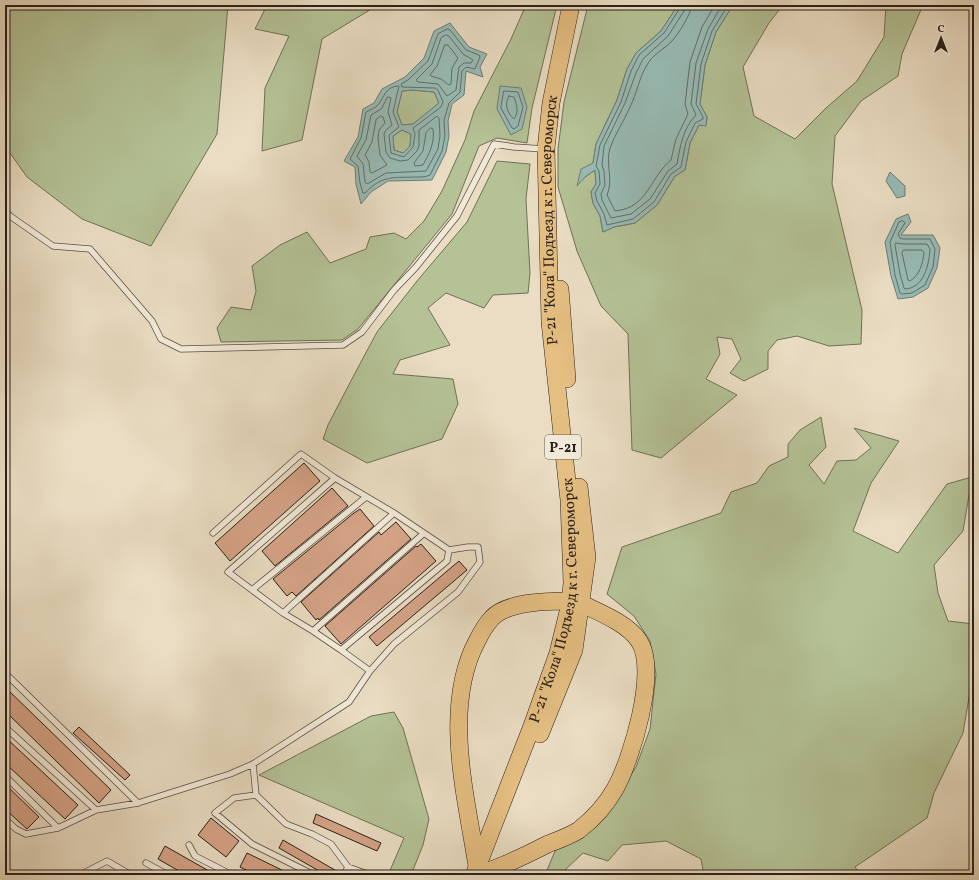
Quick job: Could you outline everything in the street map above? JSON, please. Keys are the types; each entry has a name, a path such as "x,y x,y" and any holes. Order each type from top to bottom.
{"main road":[{"name":"Р-21 \"Кола\" Подъезд к г. Североморск","path":"480,873 558,653 570,604 572,583 569,500 550,322 546,149 551,103 571,5"},
{"path":"480,873 574,650 587,558 565,359 549,120"},
{"path":"480,873 463,780 458,739 461,697 472,652 482,631 492,617 511,606 540,602 568,601"},
{"path":"480,873 578,831 602,808 615,789 626,762 634,741 642,702 647,671 645,655 640,642 632,633 609,617 584,605"}],"lane":[{"path":"5,210 10,216 53,246 90,249 152,321 161,339 181,349 344,346 362,332 394,290 416,267 457,216 494,144 546,149"},
{"path":"5,819 16,829 26,834 58,828 96,810 138,803 230,774 253,764 349,702 370,671 394,644 458,592 480,562 478,547 449,550 335,478 301,454 213,533"},
{"path":"335,478 228,572 283,612 370,671"},
{"path":"252,590 366,497"},
{"path":"283,612 394,514"},
{"path":"313,631 423,534"},
{"path":"341,650 446,561 449,550"},
{"path":"5,673 138,803"},
{"path":"5,727 96,810"},
{"path":"253,764 256,795 286,824 312,834 331,844 348,866 370,875"},
{"path":"5,776 58,828"},
{"path":"256,795 234,798 215,813 252,844 314,875"},
{"path":"189,845 195,856 232,875"},
{"path":"80,875 107,861 131,875"},
{"path":"146,863 168,875"},
{"path":"344,875 348,866"}],"green space":[{"path":"5,5 228,5 217,134 151,246 82,219 27,177 5,146"},
{"path":"267,5 378,5 322,39 302,140 262,151 265,88 289,36 255,29"},
{"path":"526,5 557,5 532,108 527,143 497,138 479,146 452,214 358,329 342,340 221,342 217,328 231,307 251,310 256,291 252,266 280,245 307,232 330,263 366,249 370,237 394,233 406,239 424,221 442,191 465,140 474,111 511,39"},
{"path":"588,5 678,5 661,31 636,53 627,69 617,100 596,144 593,163 585,177 595,170 596,184 591,192 593,203 600,216 603,232 614,227 635,223 657,205 675,176 685,170 690,143 699,125 706,125 707,117 700,104 705,65 716,32 733,5 783,5 769,23 743,67 754,116 795,139 826,108 857,81 884,37 886,5 923,5 902,54 898,76 861,101 835,136 832,184 862,310 861,344 829,346 797,336 777,340 768,351 768,369 744,381 730,373 741,359 732,339 717,337 720,354 706,379 737,395 661,458 632,450 628,334 601,306 577,251 558,187 558,149 564,102"},
{"path":"412,90 434,92 439,103 413,124 402,125 397,112 402,91"},
{"path":"402,130 411,134 410,146 403,153 394,150 393,136"},
{"path":"497,161 530,164 526,199 530,273 528,293 493,295 484,308 446,293 428,308 450,345 400,360 393,374 453,379 458,404 442,439 367,463 323,439 328,425 377,332 417,281 467,222"},
{"path":"821,417 826,447 809,465 824,484 837,461 856,460 871,448 854,428 899,441 871,483 853,531 898,553 947,484 972,477 963,531 934,565 938,593 948,621 974,624 974,668 963,733 934,793 927,818 855,867 861,875 704,875 701,859 666,841 622,845 608,861 583,853 565,870 562,875 545,875 555,851 605,816 636,767 650,729 656,674 650,641 634,616 607,594 622,547 721,513 731,492 757,483 769,466 788,457 788,444 800,430"},
{"path":"394,712 403,728 429,819 423,845 411,875 388,875 404,838 259,775 371,716"}],"water":[{"path":"678,5 733,5 716,32 705,65 700,104 707,117 706,126 699,125 690,143 685,170 675,176 657,205 635,223 614,227 603,232 600,216 593,203 591,192 596,184 595,170 585,177 577,186 581,169 593,163 596,144 617,100 627,69 636,53 661,31"},
{"path":"450,23 469,47 487,54 480,67 483,77 466,71 464,95 452,104 448,121 449,136 446,152 432,180 388,181 371,192 361,204 356,184 355,167 344,161 358,137 363,109 374,103 382,89 405,77 424,58 434,31","holes":["412,90 434,92 439,103 413,124 402,125 397,112 402,91","402,130 411,134 410,146 403,153 394,150 393,136"]},
{"path":"500,86 521,88 527,107 522,129 511,135 497,109"},
{"path":"890,172 905,186 905,196 897,198 886,181"},
{"path":"908,214 911,222 901,235 933,235 940,248 937,268 928,288 913,297 898,299 891,276 885,242 896,219"}],"building":[{"path":"304,463 320,481 230,561 215,543"},
{"path":"332,488 348,506 275,566 262,551"},
{"path":"360,509 374,526 296,596 292,592 287,596 273,579"},
{"path":"396,522 411,539 319,620 318,618 316,620 301,602 379,532 381,535"},
{"path":"421,544 436,561 341,644 325,626 416,546 417,547"},
{"path":"459,561 467,570 377,646 369,637"},
{"path":"5,687 111,790 99,803 5,711"},
{"path":"79,727 130,775 125,780 73,733"},
{"path":"5,737 78,805 65,819 5,763"},
{"path":"5,784 39,817 27,829 5,809"},
{"path":"316,814 381,843 377,851 313,823"},
{"path":"211,818 239,841 226,857 198,835"},
{"path":"283,840 340,873 340,875 326,875 279,848"},
{"path":"165,846 216,875 186,875 158,859"},
{"path":"247,853 292,875 256,875 240,867"}]}
